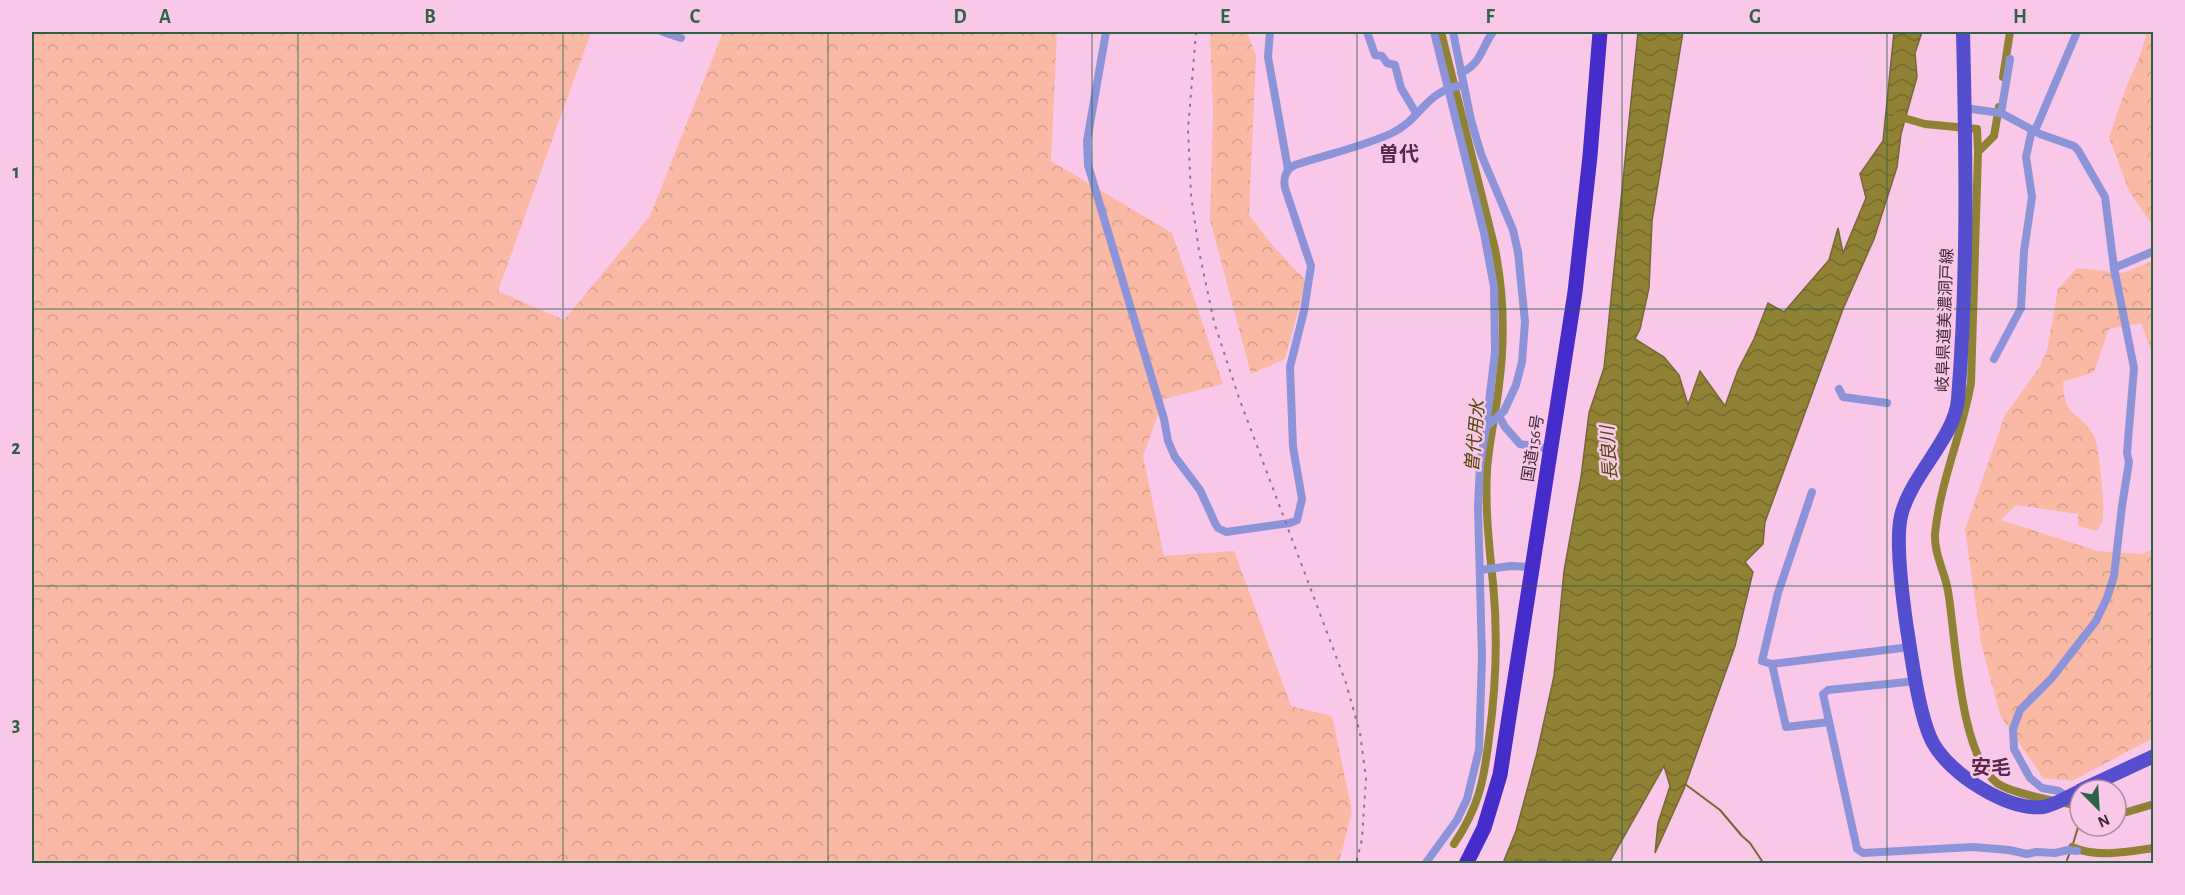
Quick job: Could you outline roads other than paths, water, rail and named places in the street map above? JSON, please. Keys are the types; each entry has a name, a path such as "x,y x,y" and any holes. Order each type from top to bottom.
{"highway":[{"name":"国道156号","path":"1466,864 1484,828 1500,775 1575,292 1590,156 1600,32"}],"main road":[{"name":"岐阜県道美濃洞戸線","path":"1964,32 1965,362 1957,409 1907,498 1900,517 1903,599 1924,718 1933,742 1950,764 1964,777 2013,804 2035,807 2051,805 2066,798"},
{"name":"岐阜県道美濃洞戸線","path":"2107,778 2154,756"}],"street":[{"path":"663,32 681,38"},
{"path":"1106,32 1087,141 1089,165 1164,419 1168,441 1175,457 1203,496 1215,524 1226,532 1297,520 1302,499 1293,447 1290,367 1304,311 1311,266 1285,188 1284,178 1288,169 1268,57 1270,32"},
{"path":"1367,32 1375,55 1395,65 1401,88 1416,113"},
{"path":"1425,864 1457,820 1467,799 1479,750 1487,569 1478,506 1480,465 1493,421 1496,303 1474,157 1455,87 1434,32"},
{"path":"1453,32 1461,74"},
{"path":"1493,32 1483,53 1461,74 1455,87 1474,157 1513,230 1524,299 1522,362 1509,401 1504,411 1493,421"},
{"path":"1994,359 2021,308 2024,251 2032,197 2026,156 2033,131 2077,32"},
{"path":"1996,112 2010,59"},
{"path":"1288,169 1394,132 1435,95 1455,87"},
{"path":"1964,108 1996,112 2033,131 2074,146 2103,192 2114,268 2134,368 2127,453 2129,462 2121,506 2114,576 2096,621 2051,679 2020,710 2013,729 2014,749 2030,778 2042,788 2059,791 2066,798"},
{"path":"2114,268 2154,251"},
{"path":"1839,389 1843,397 1887,403"},
{"path":"1493,421 1505,427 1520,444 1550,449"},
{"path":"1812,492 1778,593 1762,661 1772,664 1910,647"},
{"path":"1487,569 1510,566 1532,567"},
{"path":"1772,664 1786,728 1829,722"},
{"path":"1917,681 1828,690 1823,694 1856,846 1859,851 1901,852 1973,847 2027,854 2055,853 2068,849 2077,851"}],"water":[{"name":"長良川","path":"1638,32 1683,32 1652,221 1649,288 1640,329 1635,339 1664,357 1679,375 1688,405 1700,371 1725,406 1738,370 1754,339 1768,303 1784,312 1829,260 1838,228 1843,253 1866,198 1860,174 1883,141 1894,32 1922,32 1915,53 1917,77 1901,134 1897,167 1874,239 1843,309 1765,522 1763,544 1745,562 1753,572 1735,646 1684,789 1655,853 1658,823 1670,786 1664,766 1609,863 1503,863 1516,831 1537,753 1554,676 1564,571 1581,477 1589,413 1604,368"}],"waterway":[{"name":"曽代用水","path":"1441,32 1495,249 1503,317 1501,368 1488,459 1487,484 1495,622 1496,660 1493,699 1487,753 1479,793 1469,818 1454,844"},
{"path":"2003,77 2010,32"},
{"path":"1999,107 1994,136 1978,152 1971,383 1941,496 1935,541 1948,591 1967,722 1974,747 1984,768 1997,783 2013,791 2068,803"},
{"path":"1897,116 1925,124 1977,129 1978,152"},
{"path":"1685,784 1720,810 1750,843 1764,864"},
{"path":"2128,812 2154,804"},
{"path":"2072,847 2075,838"},
{"path":"2072,847 2102,853 2154,848"},
{"path":"2067,860 2070,852"}],"railway":[{"path":"1196,32 1188,129 1191,195 1199,251 1214,322 1239,398 1346,683 1360,733 1366,778 1362,839 1356,864"}],"district":[{"name":"曽代","path":"1399,154"},
{"name":"安毛","path":"1991,767"}]}
